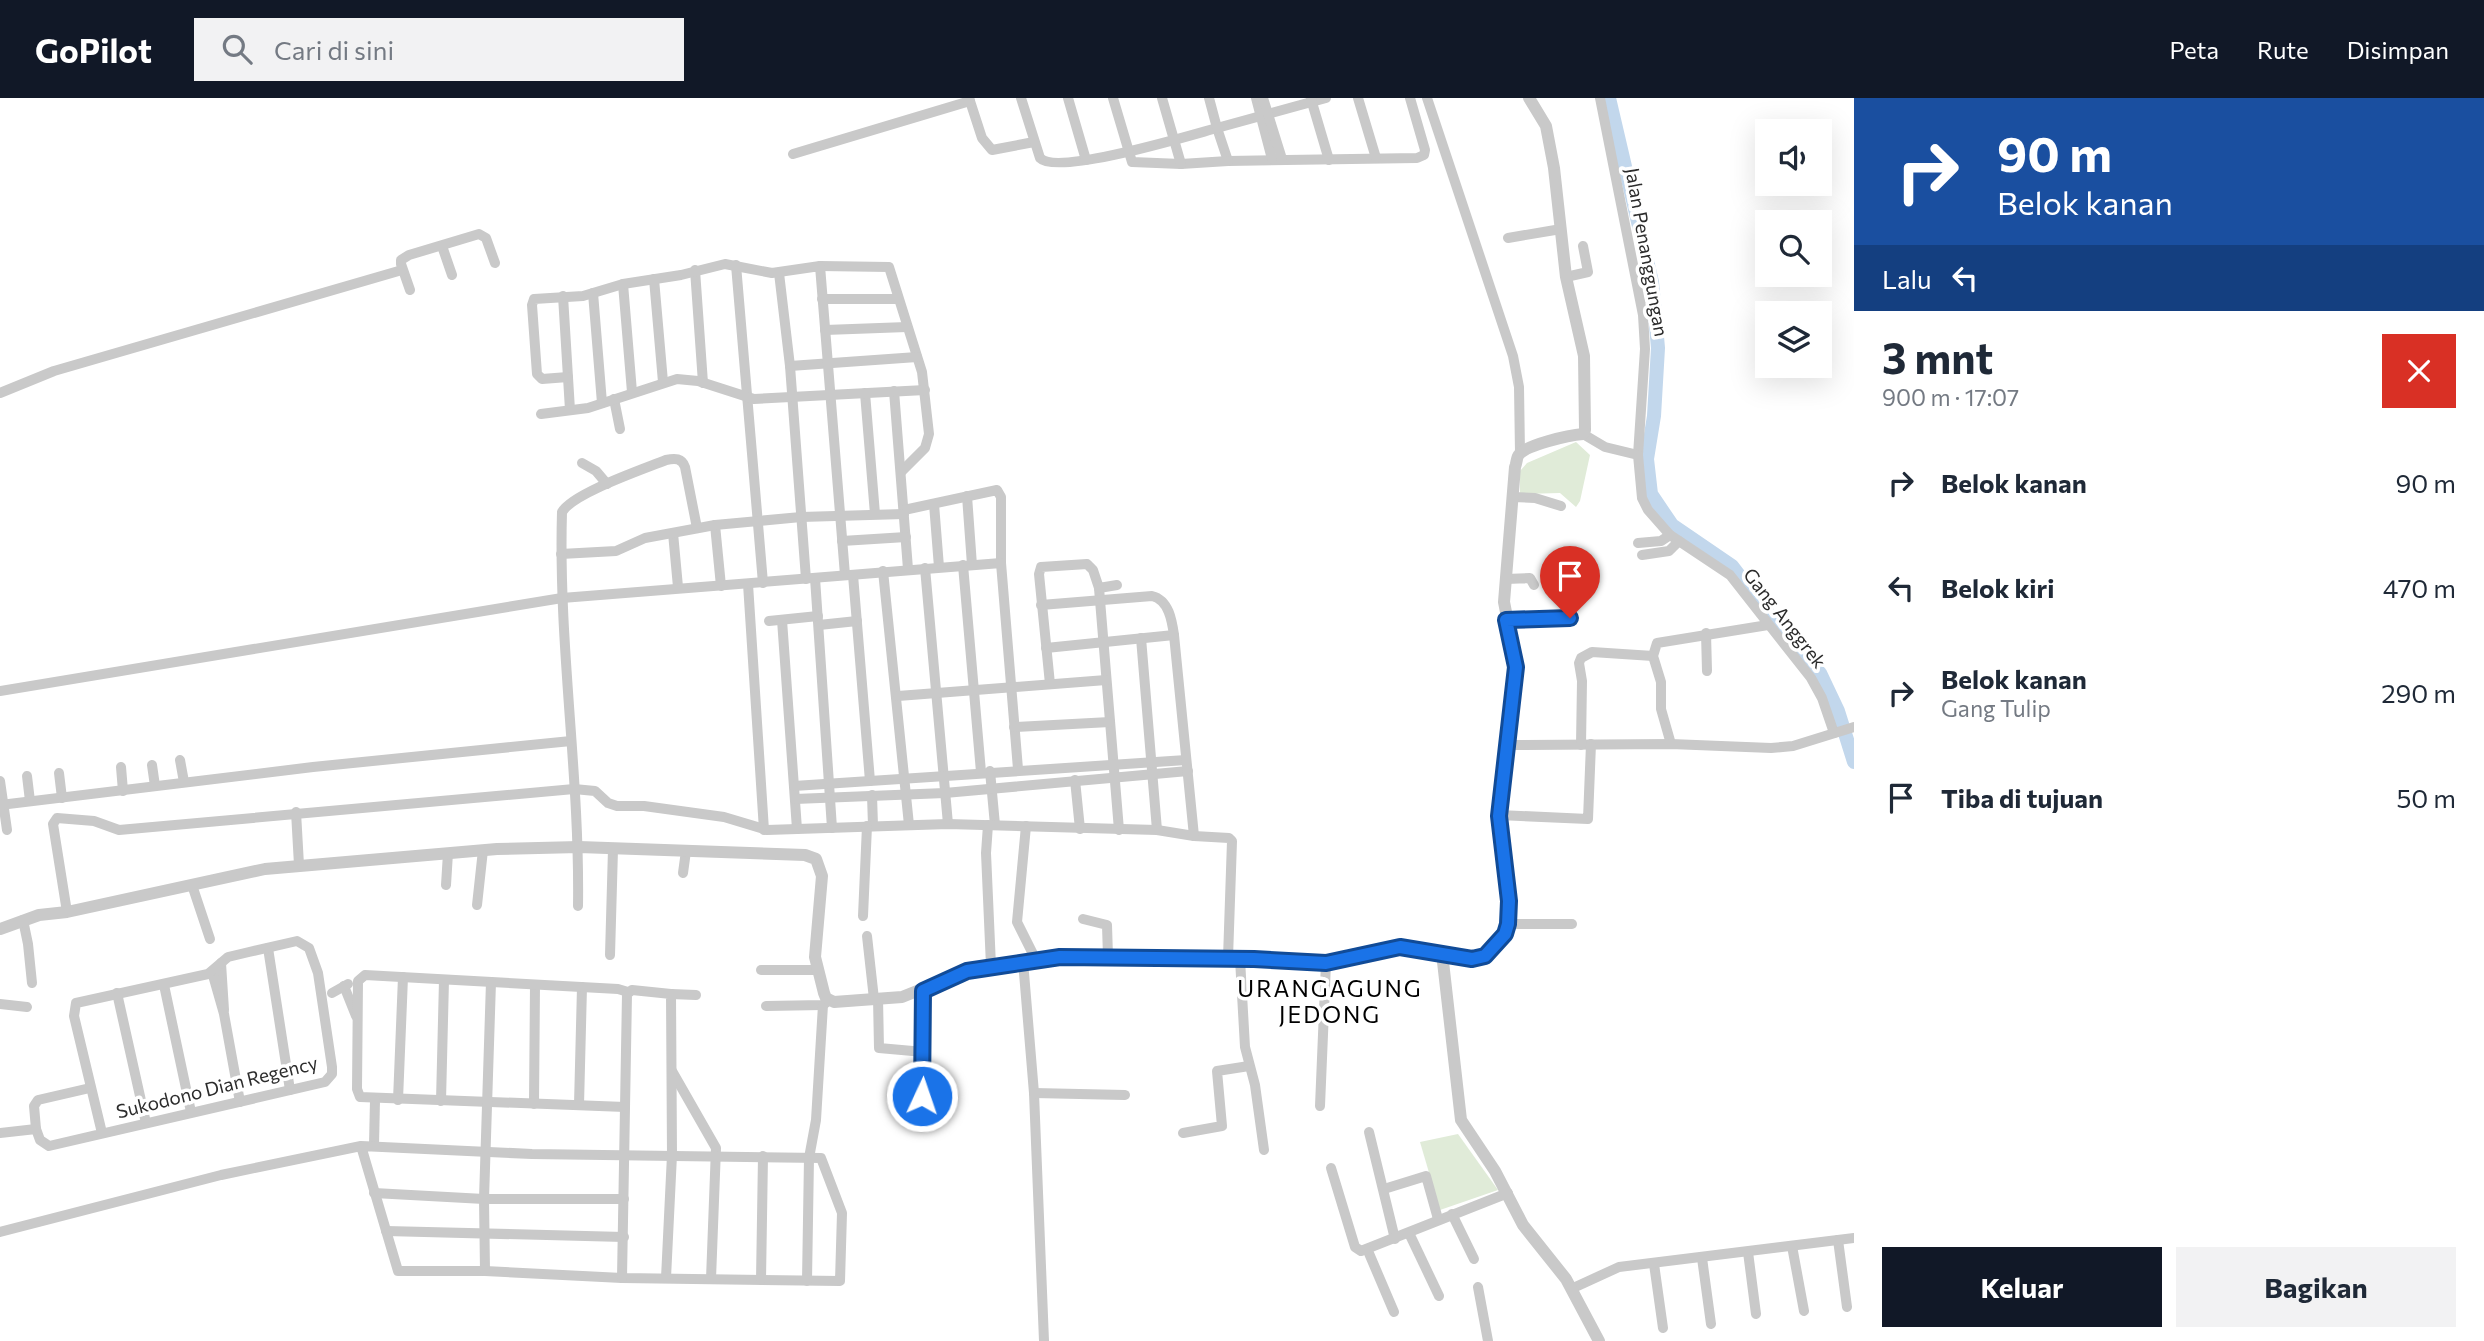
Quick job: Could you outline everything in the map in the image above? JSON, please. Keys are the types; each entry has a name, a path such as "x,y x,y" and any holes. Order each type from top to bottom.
{"street":[{"path":"1021,98 1034,142 1044,162 1086,160 1128,152 1326,98"},
{"path":"1068,98 1086,160"},
{"path":"1113,98 1128,152 1132,162 1137,164 1417,158 1424,155 1423,140 1410,98"},
{"path":"1162,98 1181,164"},
{"path":"1209,98 1228,161"},
{"path":"1256,98 1277,159"},
{"path":"1264,98 1264,115"},
{"path":"1359,98 1376,158"},
{"path":"766,1006 902,997 923,991 956,975 991,966 1070,956 1234,958 1326,963 1400,947 1472,959 1485,956 1505,934 1509,901 1499,816 1516,667 1506,620 1506,579 1520,453 1518,387 1513,356 1427,98"},
{"path":"1530,98 1548,134 1566,277 1584,356 1583,434"},
{"name":"Jalan Penanggungan","path":"1600,98 1643,315 1645,349 1638,455"},
{"path":"793,154 970,100 982,138 992,150 1034,142"},
{"path":"1311,100 1329,160"},
{"path":"1507,238 1561,229"},
{"path":"410,290 402,270 401,260 404,257 475,234 483,234 495,263"},
{"path":"442,246 452,275"},
{"path":"1566,277 1588,272 1583,246"},
{"path":"568,377 540,378 532,302 537,298 593,293 623,284 725,264 779,273 820,267 889,267 925,390 929,440 925,448 901,472"},
{"path":"736,265 763,583"},
{"path":"820,267 842,541 857,621 870,780"},
{"path":"0,393 54,371 402,270"},
{"path":"695,270 703,383"},
{"path":"779,273 793,397 801,517 818,621 832,828"},
{"path":"654,279 663,382"},
{"path":"623,284 632,392"},
{"path":"593,293 602,403"},
{"path":"562,296 570,410"},
{"path":"822,299 897,299"},
{"path":"825,330 907,327"},
{"path":"790,366 917,357"},
{"path":"541,414 602,403 663,382 683,379 748,398 925,390"},
{"path":"894,391 908,569"},
{"path":"864,393 875,514"},
{"path":"614,399 620,429"},
{"path":"1520,453 1560,437 1583,434 1605,447 1638,455"},
{"name":"Gang Anggrek","path":"1638,455 1642,498 1654,519 1674,538 1730,575 1811,678 1822,698 1832,734"},
{"path":"578,906 579,847 562,598 562,512 565,507 607,484 666,460 681,460 685,467 697,528"},
{"path":"582,463 596,471 607,484"},
{"path":"561,554 616,551 638,540 715,525 904,512 999,491 1018,769"},
{"path":"967,496 974,690 986,772 992,789 992,825 986,853 991,966"},
{"path":"1513,497 1535,498 1561,506"},
{"path":"934,504 939,567"},
{"path":"715,525 721,586"},
{"path":"673,533 678,587"},
{"path":"842,541 906,537"},
{"path":"1639,543 1674,538"},
{"path":"1642,555 1669,551 1674,538"},
{"path":"0,691 514,604 678,587 763,583 1002,563"},
{"path":"1050,684 1039,574 1043,566 1087,564 1093,570 1099,588 1119,830"},
{"path":"925,568 948,824"},
{"path":"883,571 898,696 909,825"},
{"path":"1506,579 1530,578 1534,585"},
{"path":"748,584 764,830"},
{"path":"1099,588 1117,585"},
{"path":"1041,605 1157,597 1169,613 1174,635 1186,760 1200,837"},
{"path":"0,685 491,605 514,604"},
{"path":"1506,620 1570,618"},
{"path":"782,620 797,829"},
{"path":"769,621 857,621"},
{"path":"1671,744 1661,709 1661,682 1653,656 1656,646 1660,642 1706,633 1768,625"},
{"path":"1706,633 1707,671"},
{"path":"1046,648 1174,635"},
{"path":"1141,638 1157,830"},
{"path":"1499,816 1588,820 1586,744 1579,663 1592,652 1653,656"},
{"path":"898,696 1106,680"},
{"path":"1014,727 1110,722"},
{"path":"1508,745 1671,744 1771,748 1793,746 1854,727"},
{"path":"2,805 184,782 571,741"},
{"path":"180,760 184,782"},
{"path":"794,786 1018,769 1186,760"},
{"path":"152,765 155,786"},
{"path":"121,767 123,791"},
{"path":"795,799 945,793 1188,771"},
{"path":"59,773 62,798"},
{"path":"27,776 30,802"},
{"path":"1075,780 1080,829"},
{"path":"0,781 6,831"},
{"path":"66,912 54,820 94,821 120,830 296,812 575,789 595,791 608,803 617,806 644,806 724,817 764,830 948,824 1157,830 1200,837 1229,838 1232,845 1234,958 1245,1047 1264,1150"},
{"path":"863,916 872,795"},
{"path":"296,812 299,865"},
{"path":"1026,826 1017,922 1029,961 1044,1341"},
{"path":"0,929 39,915 66,912 265,869 299,865 483,850 579,847 805,855 817,859 822,870 815,947 826,1003 816,1121 809,1158 807,1281"},
{"path":"610,955 613,849"},
{"path":"477,905 483,850"},
{"path":"683,873 685,851"},
{"path":"446,885 448,853"},
{"path":"192,885 210,939"},
{"path":"1083,919 1107,925 1108,957"},
{"path":"23,920 32,983"},
{"path":"1508,924 1572,924"},
{"path":"867,936 876,999 879,1048 924,1052"},
{"name":"Sukodono Dian Regency","path":"36,1129 40,1140 49,1146 325,1082 332,1074 318,973 309,948 302,942 228,957 212,972 76,1003 74,1006 90,1088 102,1133"},
{"path":"268,948 290,1090"},
{"path":"1442,953 1461,1120 1508,1193 1523,1225 1571,1289 1599,1341"},
{"path":"221,962 224,1014"},
{"path":"1320,1105 1326,963"},
{"path":"761,970 818,970"},
{"path":"212,972 224,1014 240,1102"},
{"path":"361,977 358,981 357,1094 360,1097 375,1100 625,1107"},
{"path":"331,993 361,977 403,977 696,995"},
{"path":"398,1100 403,977"},
{"path":"441,1101 444,980"},
{"path":"485,1271 484,1199 491,982"},
{"path":"164,985 191,1112"},
{"path":"534,1104 535,985"},
{"path":"344,986 358,1019"},
{"path":"579,1105 582,987"},
{"path":"920,1118 924,1052 923,991"},
{"path":"622,1278 628,992"},
{"path":"117,993 146,1123"},
{"path":"666,1278 672,1155 671,994"},
{"path":"0,1004 27,1007"},
{"path":"1182,1133 1222,1126 1217,1071 1249,1066"},
{"path":"672,1070 716,1148 711,1279"},
{"path":"0,1133 36,1129 34,1106 38,1100 90,1088"},
{"path":"1034,1093 1125,1095"},
{"path":"374,1145 375,1100"},
{"path":"1369,1132 1395,1239"},
{"path":"0,1231 221,1175 361,1146 821,1158 842,1213 840,1281 398,1271 361,1146"},
{"path":"761,1280 763,1156"},
{"path":"1331,1168 1356,1247 1361,1251 1368,1251 1438,1219 1508,1193"},
{"path":"1384,1189 1426,1176 1438,1219"},
{"path":"374,1193 484,1199 624,1199"},
{"path":"1452,1214 1474,1259"},
{"path":"386,1231 624,1237"},
{"path":"1409,1233 1439,1296"},
{"path":"1571,1289 1619,1267 1854,1238"},
{"path":"1838,1240 1847,1307"},
{"path":"1792,1246 1804,1311"},
{"path":"1368,1251 1394,1312"},
{"path":"1748,1252 1756,1314"},
{"path":"1702,1258 1711,1324"},
{"path":"1654,1264 1663,1328"},
{"path":"1478,1287 1488,1341"}],"green space":[{"path":"1576,442 1590,455 1580,501 1576,507 1560,493 1520,494 1520,471 1527,463"},
{"path":"1458,1134 1498,1190 1440,1210 1420,1142"}],"waterway":[{"path":"1609,98 1652,282 1658,348 1654,416 1647,459 1651,494 1672,525 1732,566 1791,643 1820,673 1838,711 1854,762"}],"district":[{"name":"URANGAGUNG JEDONG","path":"1330,1002"}],"route":[{"path":"922,1096 923,991 967,971 1070,956 1326,963 1400,947 1472,959 1485,956 1495,948 1505,934 1508,924 1509,901 1499,816 1516,667 1506,620 1570,618"}]}
